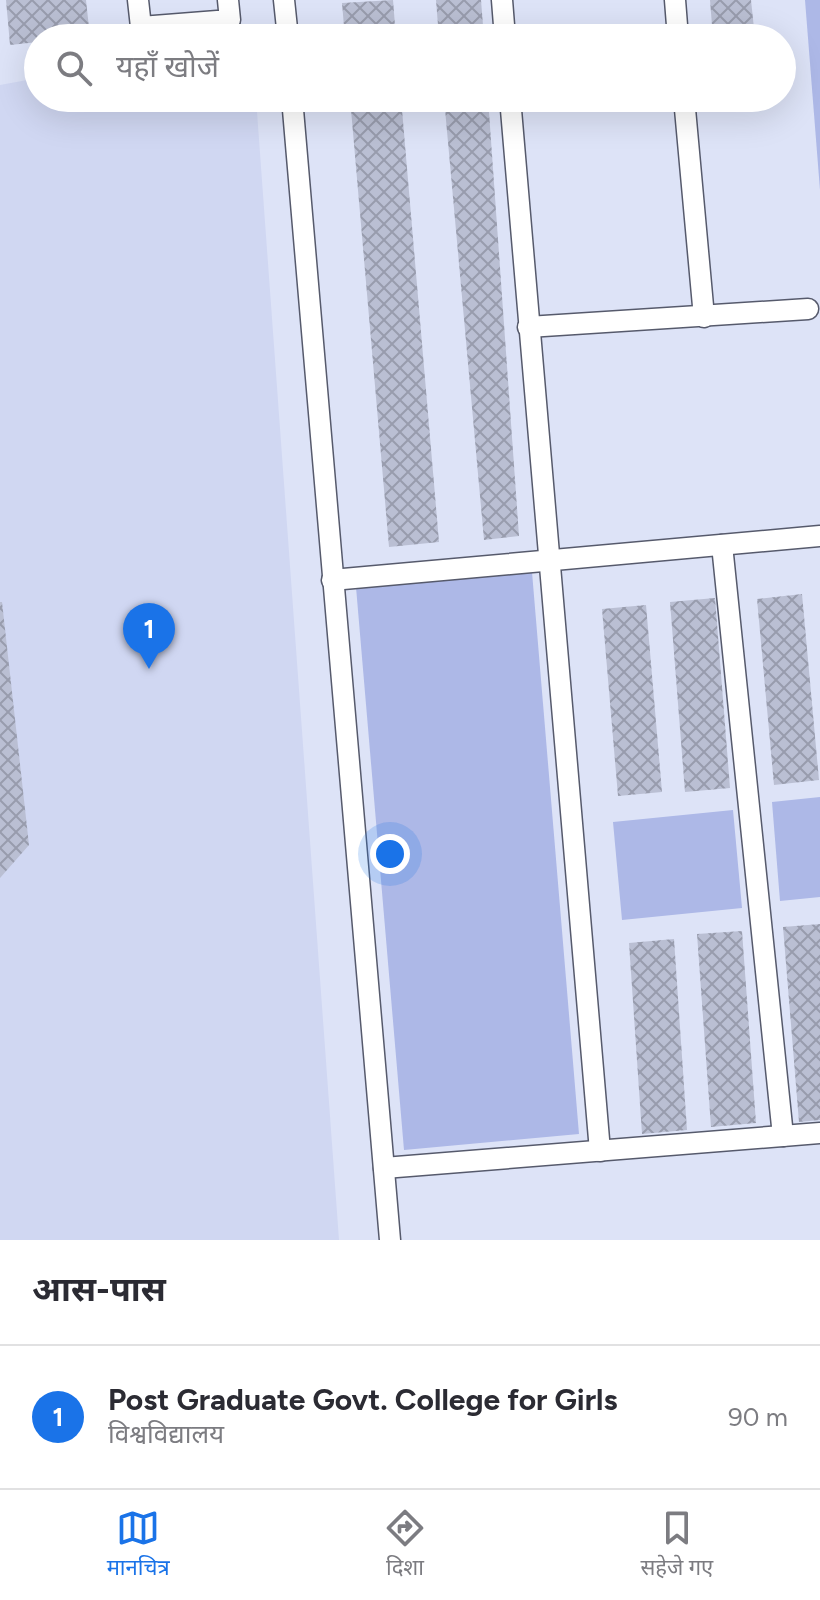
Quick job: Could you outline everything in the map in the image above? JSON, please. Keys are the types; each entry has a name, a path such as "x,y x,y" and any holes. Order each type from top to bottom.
{"street":[{"path":"138,0 141,24"},
{"path":"179,24 230,20 228,0"},
{"path":"284,0 287,24"},
{"path":"502,0 504,24"},
{"path":"675,0 677,24"},
{"path":"293,112 390,1240"},
{"path":"511,112 600,1151"},
{"path":"685,112 704,317"},
{"path":"528,327 808,309"},
{"path":"332,580 820,536"},
{"path":"722,545 783,1136"},
{"path":"384,1168 820,1133"}],"shaded area":[{"path":"805,0 820,0 820,190"},
{"path":"24,81 24,112 257,112 339,1240 0,1240 0,85"},
{"path":"532,572 579,1134 404,1150 356,587"},
{"path":"820,797 820,897 780,901 772,802"},
{"path":"733,810 742,908 622,920 613,822"}],"building":[{"path":"6,0 86,0 89,24 24,24 24,44 10,45"},
{"path":"393,0 395,24 344,24 342,3"},
{"path":"436,0 481,0 483,24 438,24"},
{"path":"710,0 751,0 754,24 712,24"},
{"path":"351,112 402,112 439,542 389,547"},
{"path":"445,112 489,112 519,536 484,540"},
{"path":"802,594 819,780 774,785 757,599"},
{"path":"715,598 730,788 685,792 670,602"},
{"path":"0,602 29,845 0,878"},
{"path":"646,605 662,792 618,796 602,609"},
{"path":"820,924 820,1120 799,1122 783,927"},
{"path":"742,931 756,1123 711,1127 697,934"},
{"path":"674,939 687,1130 642,1134 629,943"}],"place":[{"name":"Post Graduate Govt. College for Girls","path":"149,669"}]}
